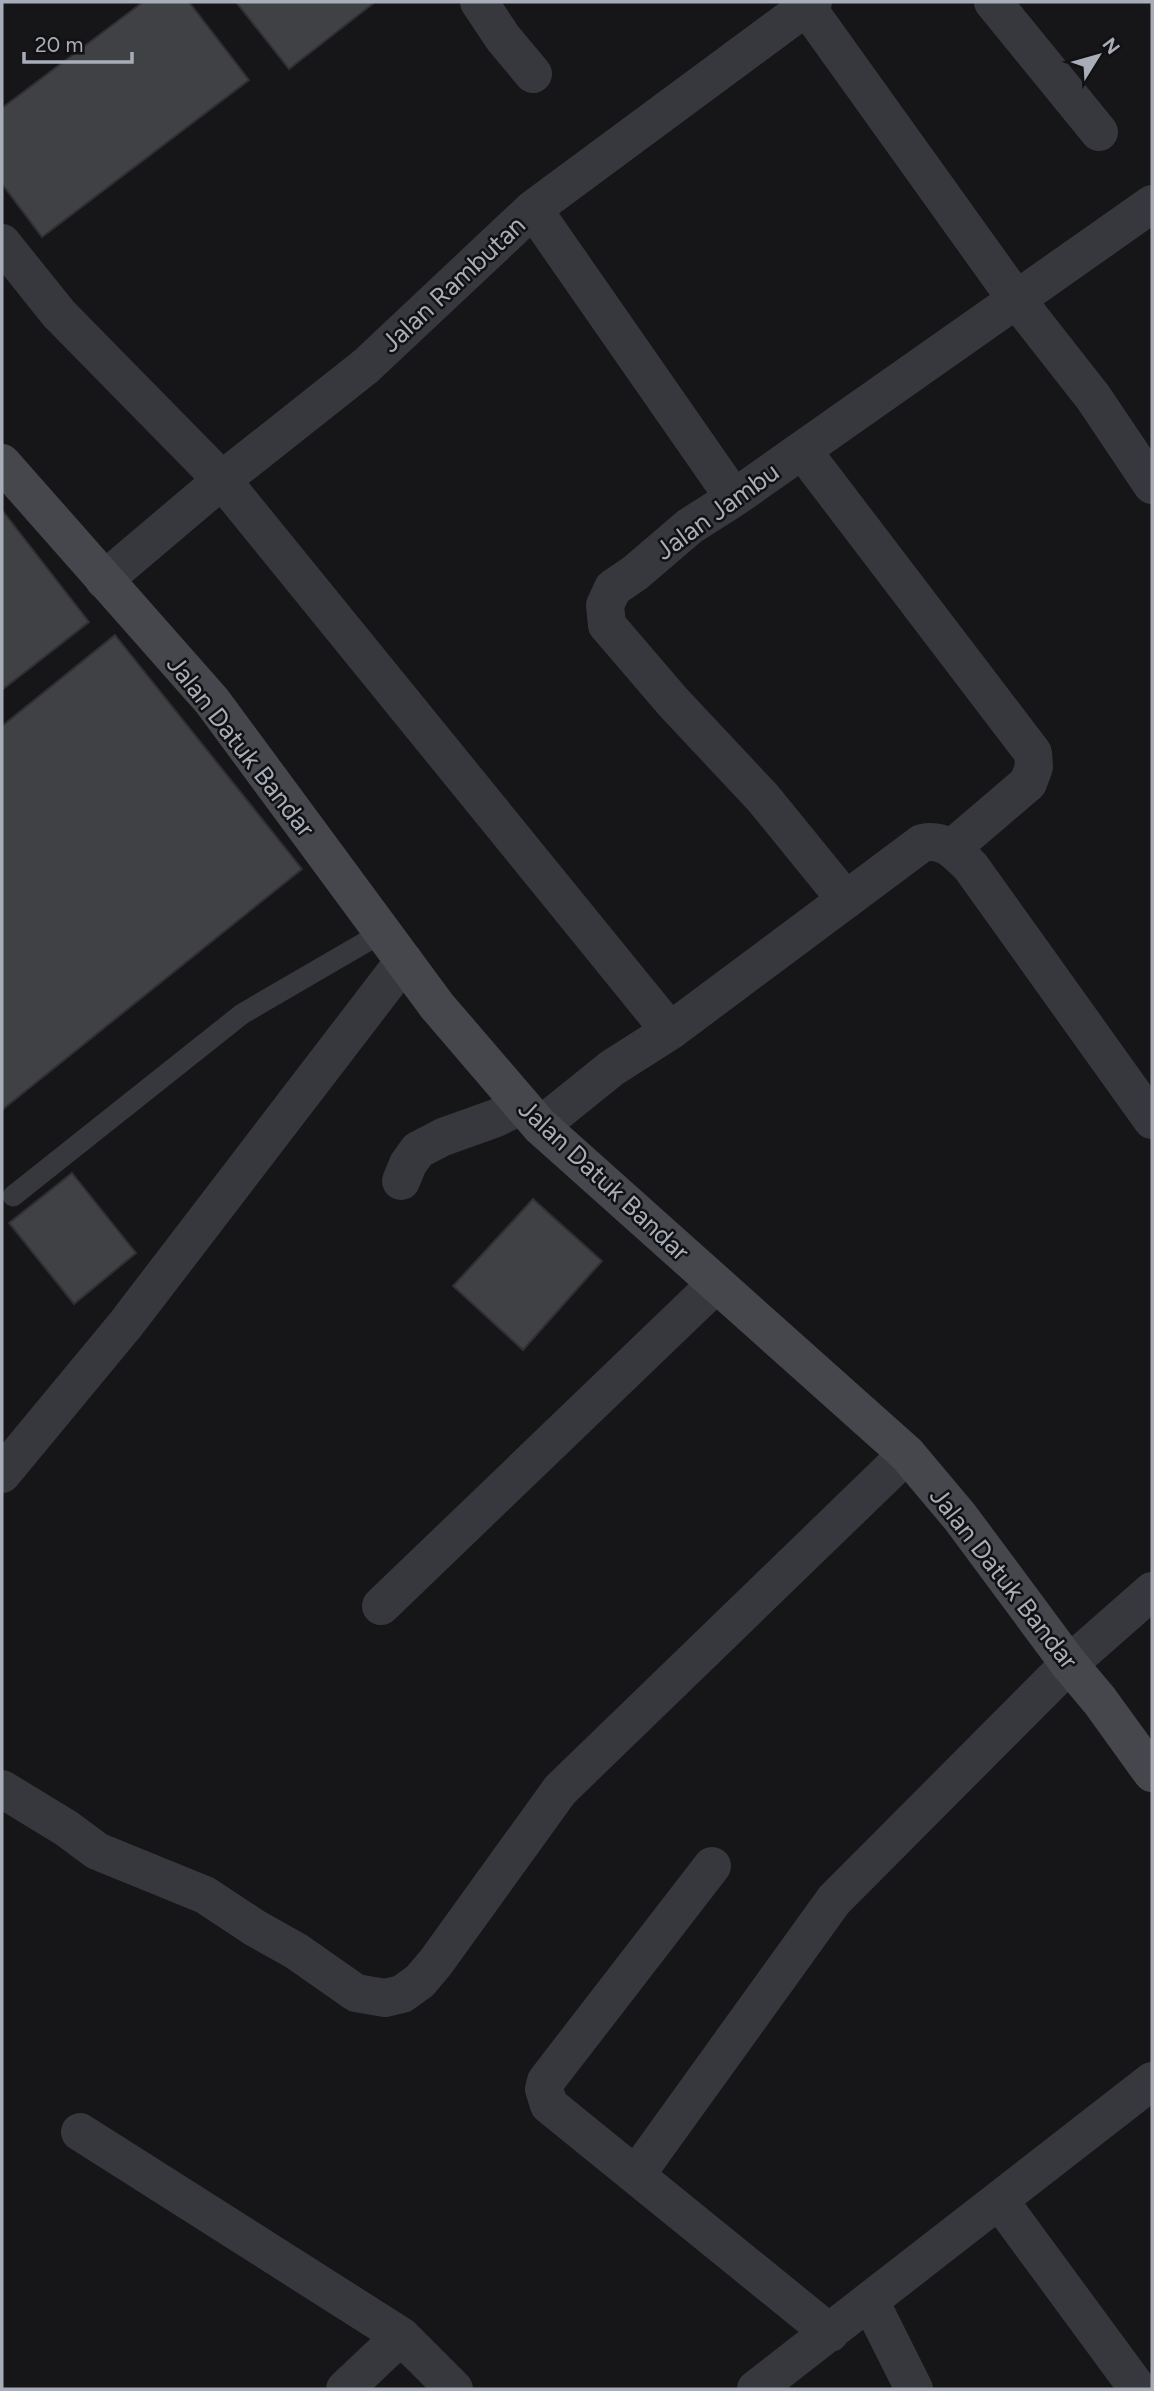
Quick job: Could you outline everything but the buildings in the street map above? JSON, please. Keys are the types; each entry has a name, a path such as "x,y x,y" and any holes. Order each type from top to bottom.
{"street":[{"path":"479,2 503,38 533,74"},
{"path":"993,2 1099,131"},
{"path":"800,6 1016,299 1093,397 1152,485"},
{"name":"Jalan Rambutan","path":"104,580 222,480 366,366 533,209 800,6"},
{"name":"Jalan Jambu","path":"846,900 763,798 673,702 607,625 605,605 613,588 635,573 690,526 734,498 1152,204"},
{"path":"533,209 734,498"},
{"path":"2,243 59,314 222,480 670,1031"},
{"path":"802,450 1033,753 1034,767 1028,783 952,848"},
{"name":"Jalan Datuk Bandar","path":"2,463 212,701 437,1006 531,1116 907,1454 960,1517 1152,1773"},
{"path":"401,1181 418,1150 443,1137 496,1118 531,1116 670,1031 922,843 934,840 952,848 971,867 1150,1110"},
{"path":"2,1474 126,1324 393,947"},
{"path":"381,1606 716,1284"},
{"path":"2,1789 66,1828 97,1852 205,1895 296,1951 356,1993 385,1998 402,1994 420,1981 436,1962 560,1790 907,1454"},
{"path":"636,2175 834,1900 1069,1664 1152,1591"},
{"path":"712,1866 546,2081 544,2089 549,2105 830,2333"},
{"path":"756,2389 1152,2081"},
{"path":"80,2132 401,2336 454,2389"},
{"path":"999,2200 1138,2389"},
{"path":"870,2301 914,2389"},
{"path":"345,2389 401,2336"}],"lane":[{"path":"13,1196 242,1014 393,947"}]}
